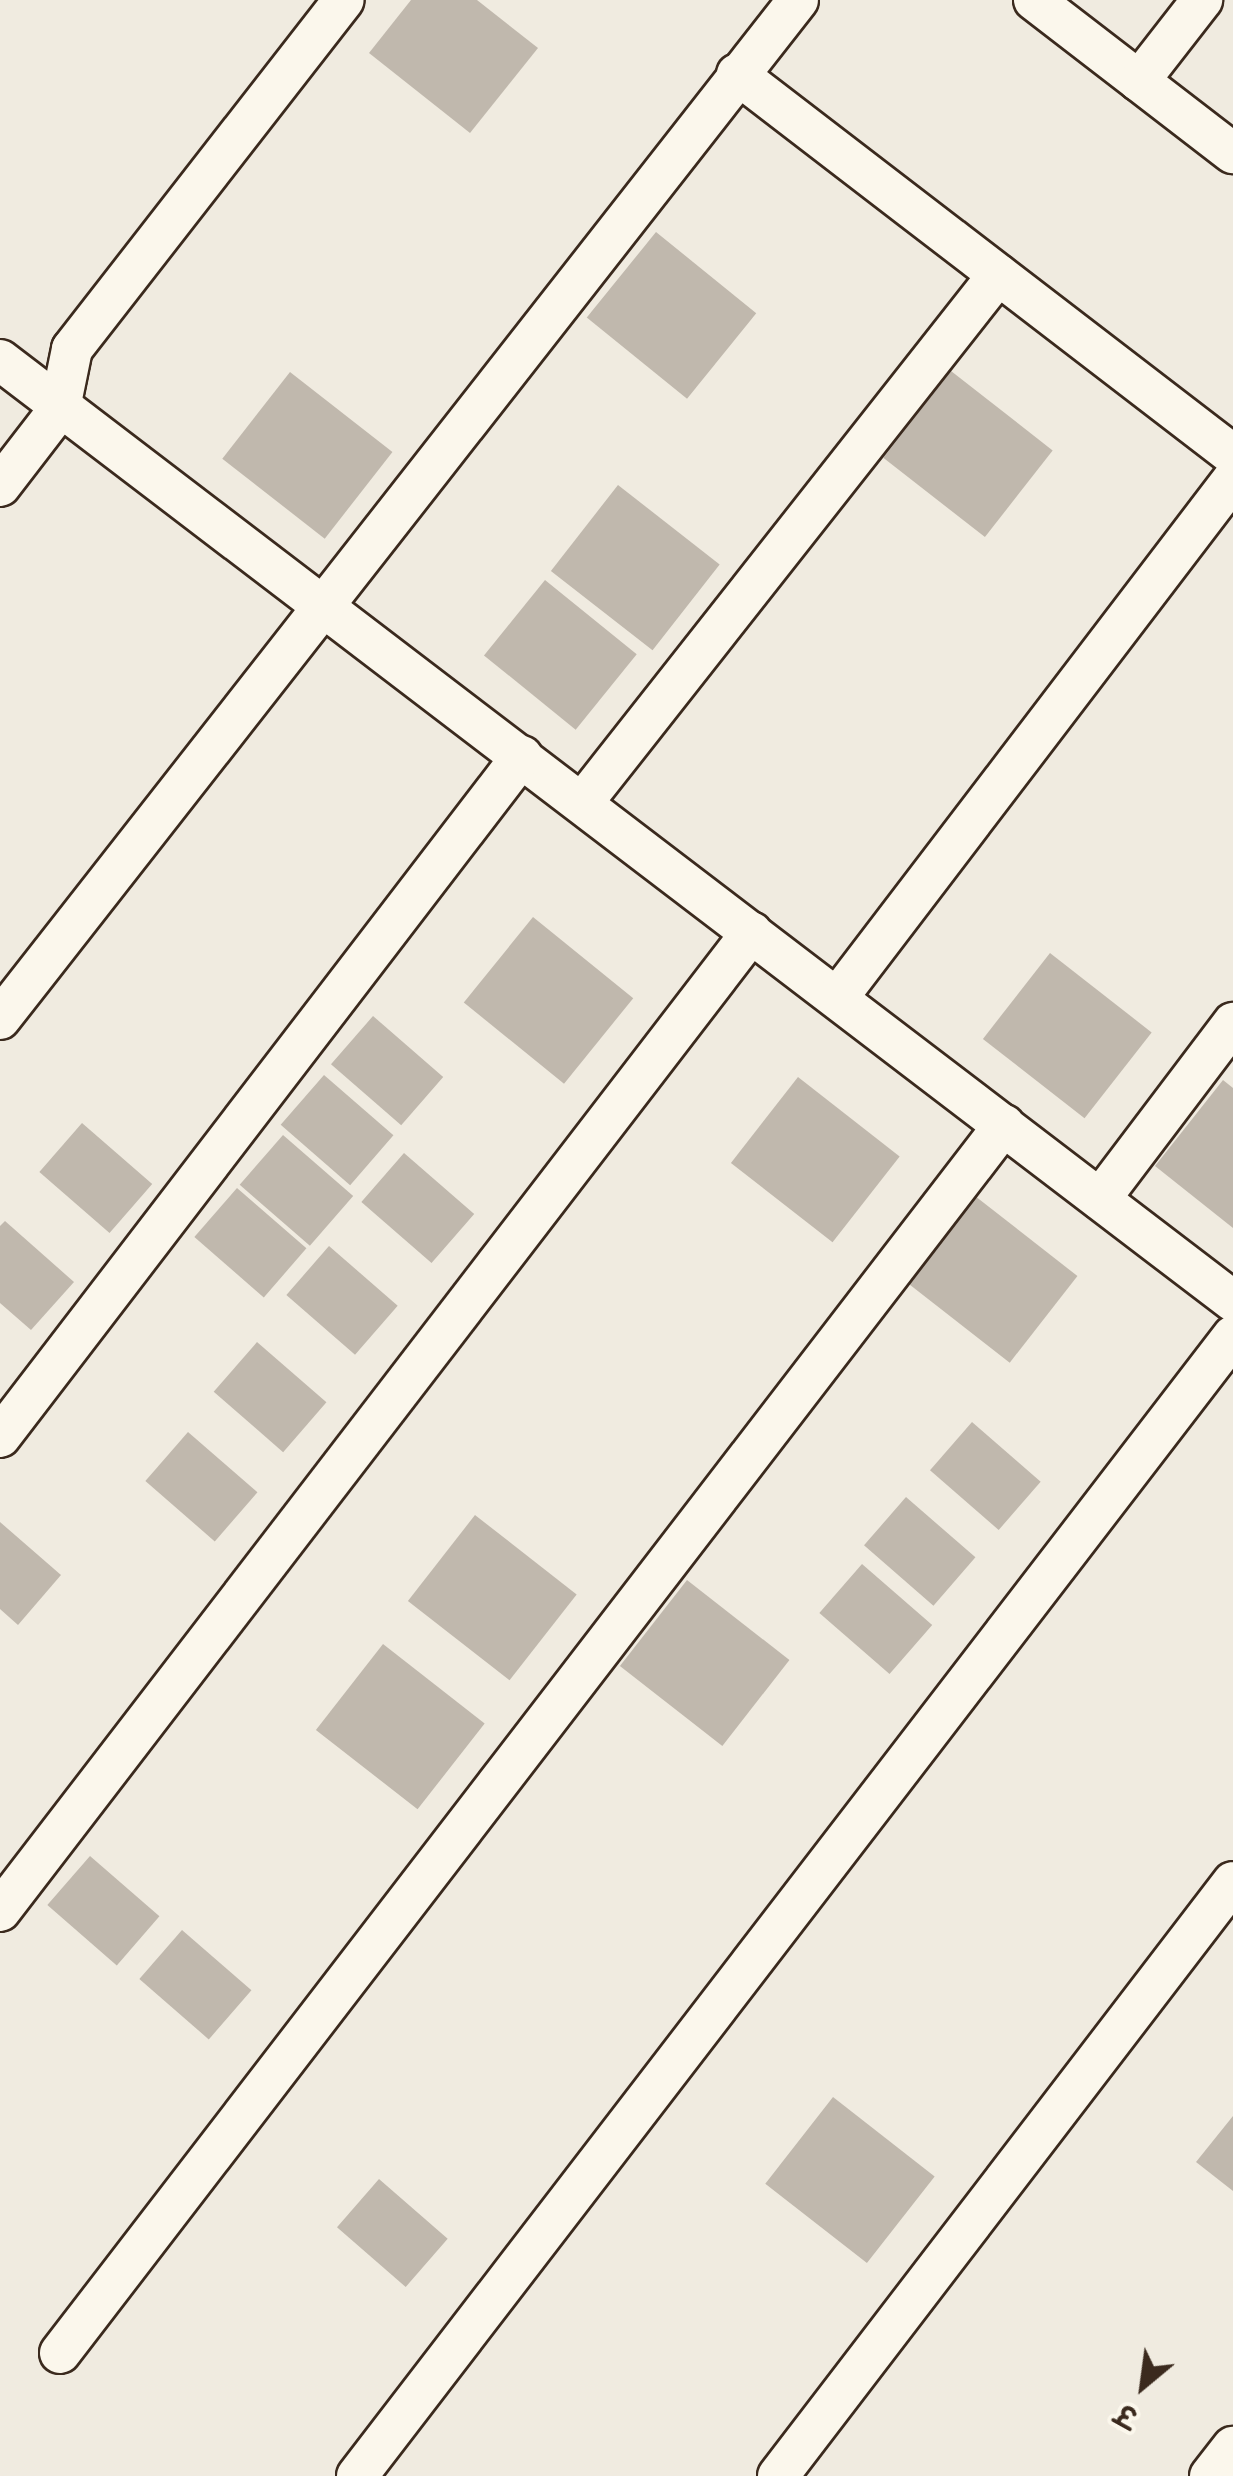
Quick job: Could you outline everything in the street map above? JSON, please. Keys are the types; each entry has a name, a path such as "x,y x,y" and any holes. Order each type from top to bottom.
{"street":[{"path":"0,486 60,408 72,349 344,0"},
{"path":"0,1019 798,0"},
{"path":"1034,0 1233,153"},
{"path":"1139,80 1202,0"},
{"path":"737,74 1233,455"},
{"path":"583,802 998,275"},
{"path":"0,360 325,604 1233,1301"},
{"path":"838,998 1233,479"},
{"path":"0,1438 522,756"},
{"path":"0,1910 752,932"},
{"path":"1100,1200 1233,1023"},
{"path":"60,2353 1004,1125"},
{"path":"357,2476 1233,1336"},
{"path":"778,2476 1233,1882"},
{"path":"1210,2476 1233,2447"}],"building":[{"path":"411,0 477,0 538,48 470,133 369,53"},
{"path":"656,232 756,313 687,399 587,317"},
{"path":"951,371 1053,450 985,537 883,458"},
{"path":"290,372 392,452 325,539 222,459"},
{"path":"618,485 720,564 653,650 551,571"},
{"path":"545,580 637,654 576,730 484,655"},
{"path":"533,917 633,998 564,1084 464,1002"},
{"path":"1050,953 1152,1032 1085,1118 983,1039"},
{"path":"373,1016 443,1077 401,1125 331,1064"},
{"path":"324,1075 393,1135 350,1185 281,1125"},
{"path":"798,1077 900,1156 833,1242 731,1163"},
{"path":"1223,1080 1233,1088 1233,1228 1155,1166"},
{"path":"82,1123 152,1184 110,1233 39,1172"},
{"path":"283,1135 353,1196 310,1246 240,1185"},
{"path":"404,1153 474,1214 432,1263 361,1202"},
{"path":"237,1188 306,1248 264,1297 194,1237"},
{"path":"975,1196 1077,1276 1010,1363 907,1283"},
{"path":"5,1221 74,1282 31,1330 0,1303 0,1226"},
{"path":"329,1246 398,1306 355,1355 286,1295"},
{"path":"257,1342 326,1402 283,1452 214,1392"},
{"path":"972,1422 1041,1482 999,1530 930,1470"},
{"path":"188,1432 257,1492 215,1541 145,1481"},
{"path":"906,1497 975,1557 933,1606 864,1545"},
{"path":"475,1515 577,1594 510,1680 408,1601"},
{"path":"0,1522 61,1575 18,1625 0,1609"},
{"path":"862,1564 932,1625 890,1674 819,1613"},
{"path":"687,1580 789,1660 722,1746 620,1666"},
{"path":"383,1644 485,1723 418,1809 316,1730"},
{"path":"90,1856 159,1916 117,1965 47,1905"},
{"path":"182,1930 251,1990 209,2039 139,1979"},
{"path":"833,2097 935,2176 867,2263 765,2184"},
{"path":"1233,2116 1233,2191 1196,2162"},
{"path":"379,2179 448,2239 406,2287 337,2227"}]}
